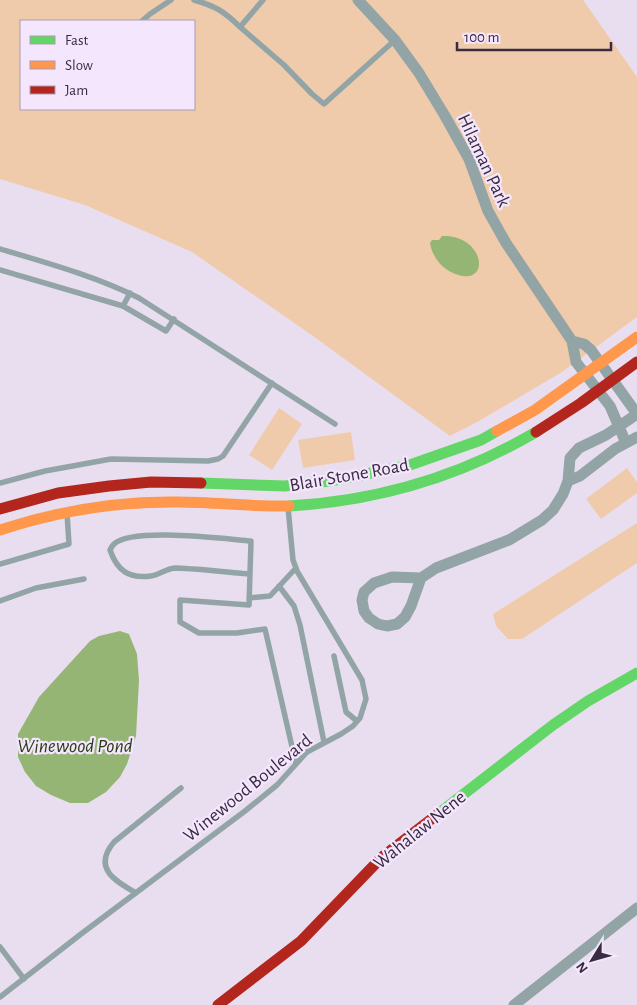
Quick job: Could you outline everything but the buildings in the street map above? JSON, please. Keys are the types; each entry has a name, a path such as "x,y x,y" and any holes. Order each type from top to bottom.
{"main road":[{"name":"Blair Stone Road","path":"0,509 64,492 151,482 285,486 330,481 407,466 481,440 535,410 637,337"},
{"name":"Blair Stone Road","path":"0,530 66,511 114,505 162,502 288,506 347,499 388,491 432,479 480,462 554,420 637,362"},
{"path":"285,486 288,506"},
{"path":"64,492 66,511"},
{"name":"Wahalaw Nene","path":"218,1005 301,941 382,857 553,725 588,701 637,673"}],"street":[{"name":"Hilaman Park","path":"358,0 395,40 428,87 469,159 488,211 506,243 572,341 576,362 610,406 626,443"},
{"name":"Hilaman Park","path":"572,341 584,344 591,350 637,414"},
{"path":"421,578 411,606 405,617 397,624 387,626 378,624 369,618 364,610 362,600 364,592 374,583 392,577 421,578 436,568 509,540 527,531 553,510 563,494 568,481 570,458 579,448 606,435 637,414"},
{"path":"568,481 580,476 614,449 637,437"},
{"path":"514,1005 637,908"}],"lane":[{"path":"143,20 171,0"},
{"path":"194,0 224,12 284,65 324,104 395,40"},
{"path":"240,27 262,0"},
{"path":"0,249 78,272 130,293 174,319 334,424"},
{"path":"0,270 123,306 166,331 174,319"},
{"path":"123,306 130,293"},
{"path":"0,483 45,471 111,459 208,461 218,459 223,456 272,383"},
{"path":"288,506 293,560 296,568 306,588 362,680 366,699 360,718 357,721 346,712 334,656"},
{"path":"0,564 69,544 66,511"},
{"path":"250,574 174,568 151,576 137,576 125,573 114,563 110,550 114,543 130,538 163,534 251,541 250,574 249,598 249,605 180,600 180,622 199,633 237,633 265,629 296,764"},
{"path":"249,598 270,596 296,568"},
{"path":"0,601 36,588 84,579"},
{"path":"279,586 294,606 300,625 324,742"},
{"name":"Winewood Boulevard","path":"0,997 245,811 276,785 307,752 341,734 357,721"},
{"path":"136,893 115,881 108,873 106,860 108,850 114,842 181,788"},
{"path":"0,947 24,979"}],"shaded area":[{"path":"0,0 583,0 637,77 637,317 562,372 450,436 313,336 192,252 85,205 0,179"},
{"path":"279,408 302,424 272,470 249,455"},
{"path":"351,432 355,460 303,468 298,440"},
{"path":"627,468 637,482 637,493 601,519 586,499"},
{"path":"637,523 637,563 522,639 508,639 496,626 493,614"}],"water":[{"path":"442,236 457,238 469,244 476,252 479,261 478,270 473,275 463,276 445,269 439,263 432,252 430,243 432,240 439,240"},
{"name":"Winewood Pond","path":"120,631 129,634 137,654 139,680 136,736 127,764 120,777 106,792 88,803 70,803 36,786 25,772 18,757 18,734 39,697 90,641 99,636"}],"traffic: fast":[{"path":"201,483 285,486 330,481 407,466 481,440 497,431"},
{"path":"289,506 354,499 417,484 478,461 536,432"},
{"path":"438,814 553,725 588,701 637,673"}],"traffic: slow":[{"path":"497,431 535,410 637,337"},
{"path":"0,530 44,517 88,508 133,503 192,502 289,506"}],"traffic: jam":[{"path":"536,432 581,403 637,362"},
{"path":"0,509 58,493 109,486 151,482 201,483"},
{"path":"218,1005 301,941 382,857 438,814"}]}
